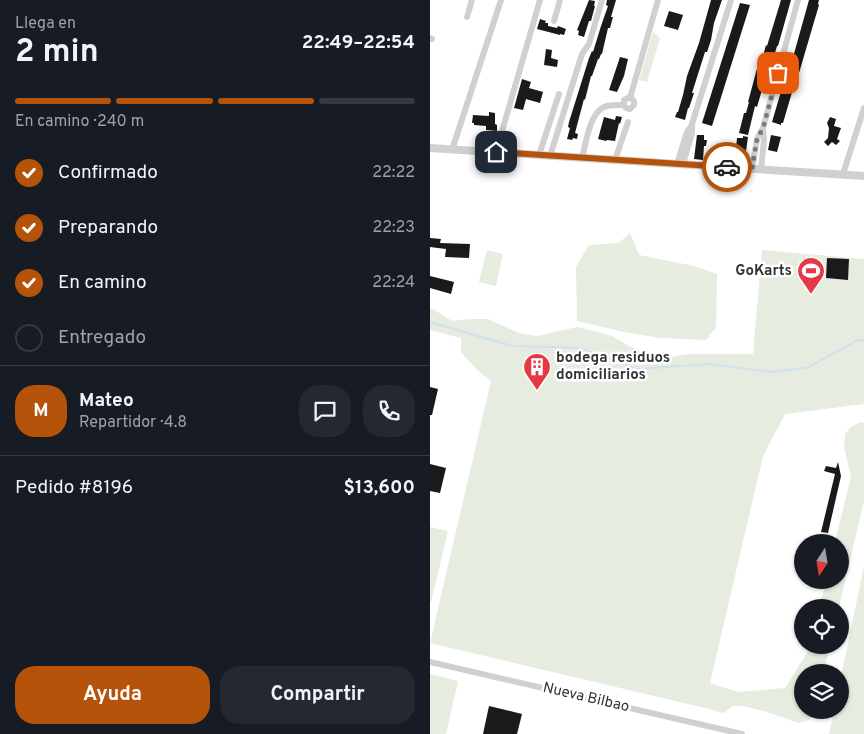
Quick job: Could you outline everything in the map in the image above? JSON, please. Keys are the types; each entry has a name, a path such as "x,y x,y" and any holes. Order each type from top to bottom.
{"street":[{"path":"467,17 472,0"},
{"path":"452,150 501,0"},
{"path":"496,152 540,0"},
{"path":"554,21 560,0"},
{"path":"550,156 582,54 589,44 602,0"},
{"path":"582,158 596,113 610,105 624,104 628,109 634,107 634,101 630,98 658,0"},
{"path":"680,164 692,133 692,124 731,0"},
{"path":"752,169 757,139 763,128 798,0"},
{"path":"539,155 558,94"},
{"path":"843,174 864,108"},
{"path":"616,160 628,122"},
{"path":"761,169 764,140 763,128"},
{"path":"430,148 864,176"},
{"name":"Nueva Bilbao","path":"430,662 742,734"}],"shaded area":[{"path":"653,32 660,38 647,82 639,80"},
{"path":"630,233 639,255 694,266 717,274 716,327 706,340 660,338 577,321 576,267 589,245 619,243"},
{"path":"487,250 503,254 496,286 479,282"},
{"path":"762,250 864,259 864,404 785,414 763,456 710,683 738,692 785,688 794,674 794,719 809,720 799,723 743,706 733,706 723,713 430,643 491,381 477,370 461,352 461,338 430,330 430,309 452,321 488,319 519,333 537,336 577,327 610,335 642,353 659,359 690,354 753,354"},
{"path":"861,422 864,423 864,501 849,565 849,534 837,534 851,477 844,447 845,434 852,426"},
{"path":"430,527 448,531 431,602 430,602"},
{"path":"864,566 864,734 829,734 832,719 849,719 849,664 844,664 846,654 849,654 849,638"},
{"path":"824,589 843,589 841,599 822,599"},
{"path":"806,654 828,654 826,664 800,664"},
{"path":"430,674 458,681 446,734 430,734"}],"building":[{"path":"589,0 595,1 595,6 584,37 578,35 579,31 577,30"},
{"path":"607,0 616,0 610,28 608,28 602,54 591,76 584,99 575,133 578,134 577,139 567,139 570,128 568,127 569,122 608,6 606,5"},
{"path":"711,0 722,0 685,120 675,117"},
{"path":"781,0 791,0 778,46 769,66 757,107 755,106 748,135 739,133 758,65 767,46"},
{"path":"809,0 819,0 819,5 781,125 772,122 790,68"},
{"path":"740,3 750,5 712,126 702,123"},
{"path":"669,11 683,15 678,30 664,26"},
{"path":"540,19 546,21 545,23 548,23 548,26 557,28 558,26 566,29 564,35 537,29"},
{"path":"546,49 552,50 551,58 558,60 557,67 544,65"},
{"path":"620,57 628,59 624,76 617,92 609,90"},
{"path":"522,79 531,82 529,88 543,92 540,103 526,99 523,110 514,108"},
{"path":"489,112 495,113 497,131 486,130 486,126 474,125 472,123 473,115 489,116"},
{"path":"616,116 622,117 615,141 598,139 604,117 615,120"},
{"path":"830,117 836,119 834,126 841,128 837,139 840,141 836,145 832,142 828,146 824,142 828,138 829,128 827,123"},
{"path":"697,135 704,135 704,140 707,140 706,146 704,146 703,160 694,159"},
{"path":"771,135 781,137 777,152 768,150"},
{"path":"743,136 748,137 746,151 737,150 736,148 737,138 743,138"},
{"path":"430,238 441,239 440,243 470,244 469,258 445,257 446,249 430,247"},
{"path":"827,258 849,259 848,280 826,278"},
{"path":"430,276 454,282 451,294 430,288"},
{"path":"430,387 438,389 432,415 430,415"},
{"path":"838,462 841,476 828,533 821,532 835,474 824,471 826,466 836,468"},
{"path":"430,464 446,468 440,493 430,491"},
{"path":"489,706 522,714 517,734 483,734"}],"waterway":[{"path":"430,322 512,346 579,348 637,369 711,364 769,372 807,368 856,341 864,340"}],"way so far":[{"path":"727,167 752,169 757,139 763,128 778,73"}],"place":[{"name":"GoKarts","path":"811,295"},
{"name":"bodega residuos domiciliarios","path":"537,391"}],"route":[{"path":"496,152 727,167"}]}
